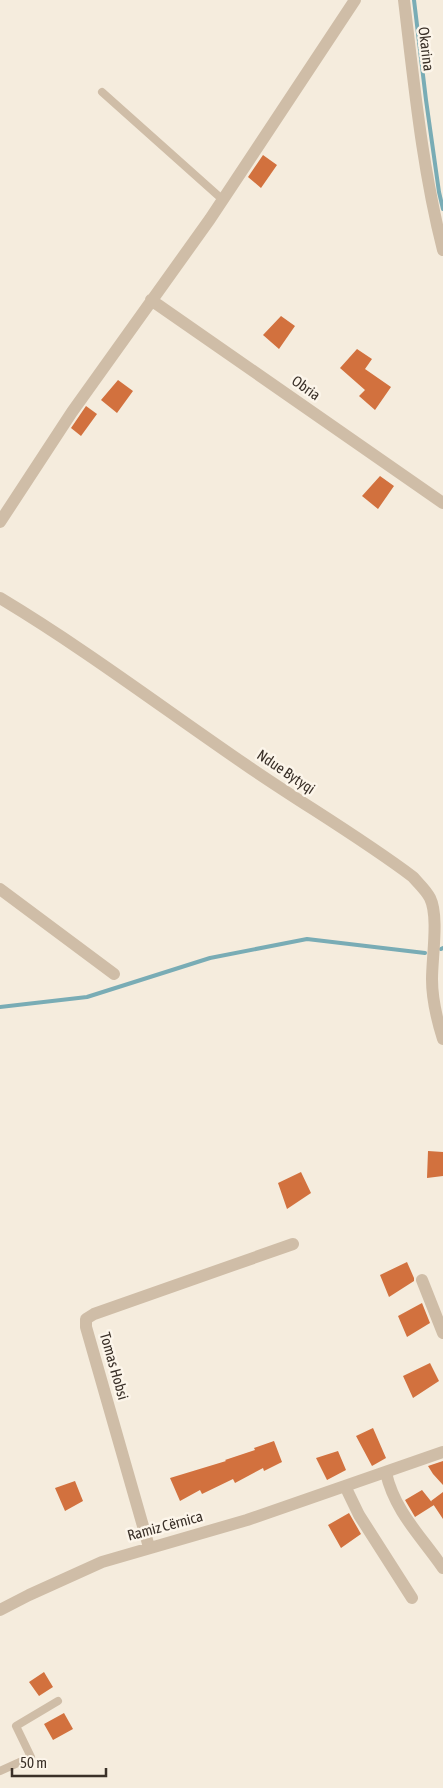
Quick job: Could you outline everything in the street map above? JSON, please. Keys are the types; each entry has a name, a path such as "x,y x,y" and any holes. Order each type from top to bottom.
{"street":[{"path":"0,522 72,412 223,200 355,0"},
{"name":"Okarina","path":"404,0 424,152 434,212 443,250"},
{"name":"Obria","path":"151,300 443,502"},
{"name":"Ndue Bytyqi","path":"0,598 123,678 290,796 405,871 424,888 431,899 438,927 432,980 443,1039"},
{"path":"0,889 114,974"},
{"name":"Tomas Hobsi","path":"149,1548 86,1327 86,1319 94,1314 294,1244"},
{"path":"422,1280 443,1332"},
{"name":"Ramiz Cërnica","path":"0,1610 102,1562 199,1535 386,1473 443,1452"},
{"path":"386,1473 390,1489 404,1516 443,1568"},
{"path":"345,1486 359,1515 412,1598"}],"lane":[{"path":"102,92 223,200"},
{"path":"0,1771 31,1757 16,1726 58,1701"}],"building":[{"path":"263,155 277,165 261,188 248,177"},
{"path":"281,316 295,326 279,349 263,335"},
{"path":"357,349 372,359 365,369 391,387 375,410 359,396 365,390 340,368"},
{"path":"118,380 133,391 117,413 101,400"},
{"path":"86,406 97,414 81,436 71,428"},
{"path":"380,476 394,486 378,509 362,496"},
{"path":"428,1151 443,1152 443,1176 427,1178"},
{"path":"301,1172 311,1193 287,1209 278,1183"},
{"path":"407,1262 414,1281 389,1297 380,1275"},
{"path":"422,1303 430,1323 407,1337 398,1316"},
{"path":"430,1363 439,1381 413,1398 403,1376"},
{"path":"373,1428 386,1458 372,1466 356,1436"},
{"path":"274,1441 282,1462 264,1471 263,1468 235,1483 233,1479 202,1494 200,1490 180,1501 170,1478 226,1461"},
{"path":"338,1451 346,1470 327,1480 316,1458"},
{"path":"443,1461 443,1485 428,1466"},
{"path":"75,1481 83,1501 65,1511 55,1488"},
{"path":"422,1490 434,1505 415,1517 405,1500"},
{"path":"443,1492 443,1519 431,1501"},
{"path":"349,1513 361,1534 341,1548 328,1525"},
{"path":"44,1672 53,1687 39,1696 29,1682"},
{"path":"64,1713 73,1729 53,1740 44,1724"}],"waterway":[{"path":"414,0 426,100 443,209"},
{"path":"0,1007 87,997 210,958 307,939 425,953"}]}
